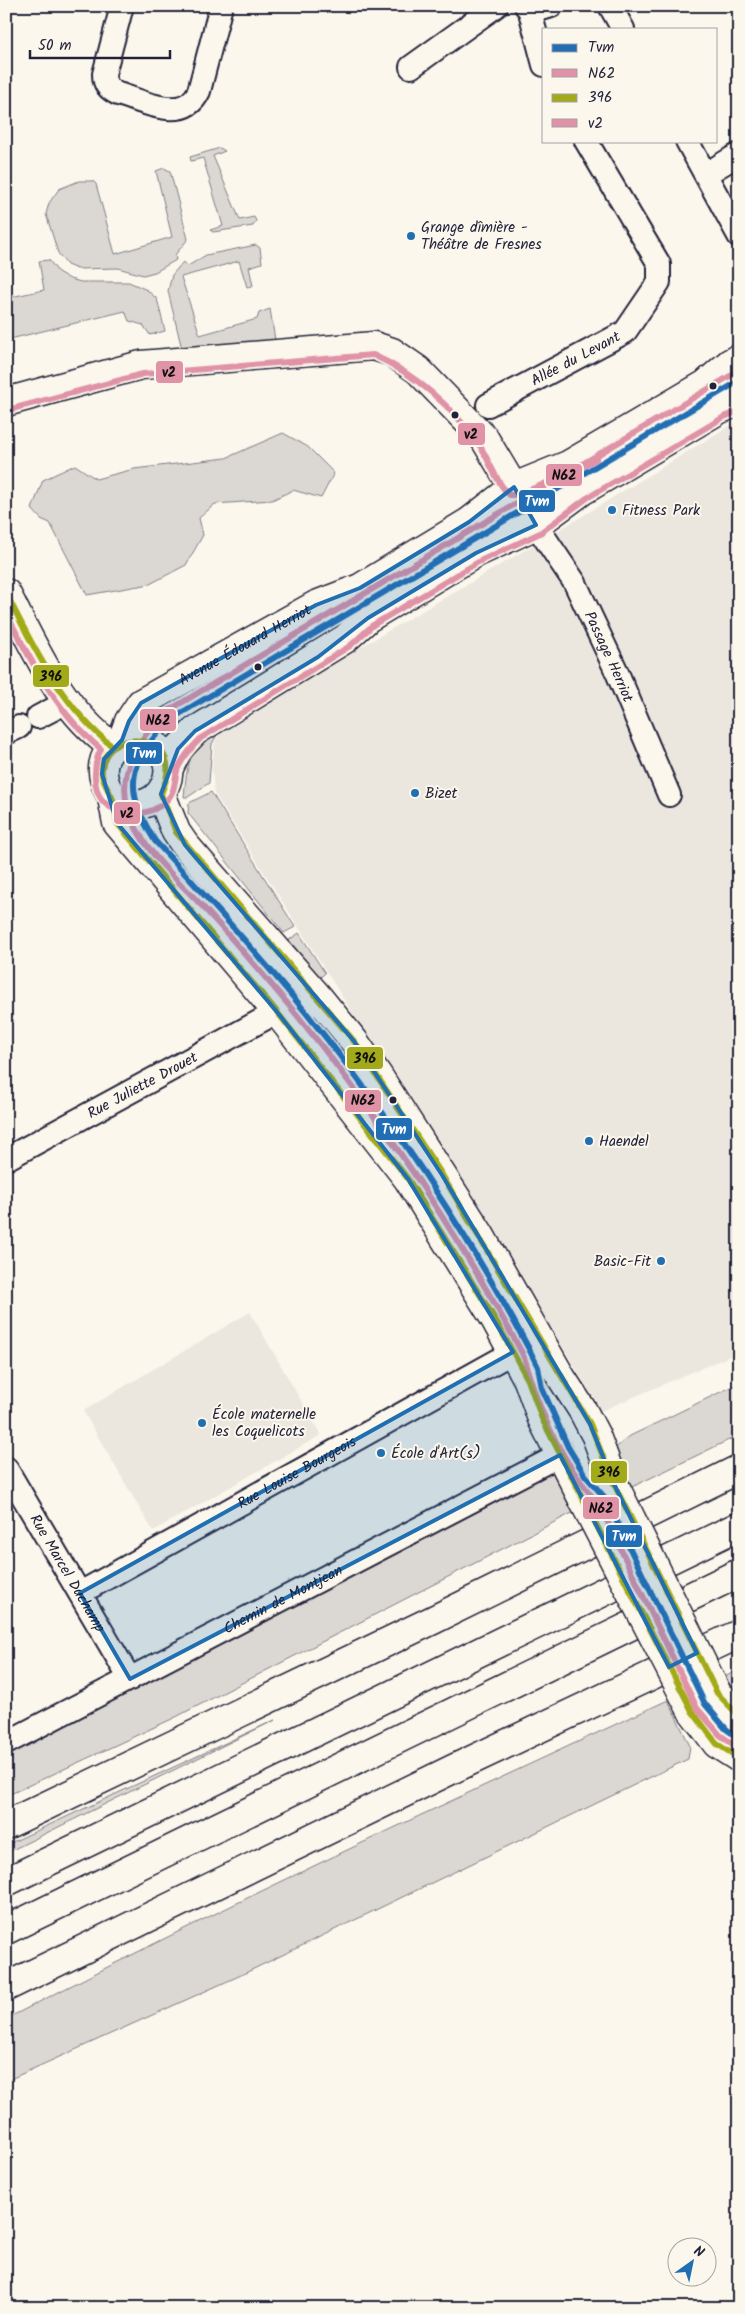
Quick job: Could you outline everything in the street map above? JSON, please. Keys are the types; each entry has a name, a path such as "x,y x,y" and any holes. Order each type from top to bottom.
{"main road":[{"path":"6,402 141,365 374,346 392,352 418,370 484,438 536,524"},
{"name":"Avenue Édouard Herriot","path":"118,744 129,720 141,703 316,605 360,588 469,522 514,487 568,465 706,384 730,363 739,358"},
{"path":"112,798 126,804 137,805 150,802 161,794 168,782 169,768 178,749 195,731 318,657 345,639 368,618 476,552 536,524 582,491 720,409 739,402"},
{"path":"6,593 48,674 67,702 98,736 118,744"},
{"path":"169,768 163,752 150,742 136,738 118,744 104,759 102,774 112,798 117,823 282,1017 408,1179 464,1268 528,1380 542,1419 692,1711 717,1744 739,1758"},
{"path":"161,794 176,832 185,845 319,998 354,1042 379,1077 479,1233 590,1424 614,1484 717,1693 739,1716"},
{"path":"6,1825 442,1616 739,1469"},
{"path":"6,1882 739,1526"},
{"path":"6,1930 739,1573"},
{"path":"6,1987 444,1773 739,1634"}],"street":[{"path":"122,6 104,74 104,82 110,90 118,94 167,109 180,109 196,98 199,91 221,6"},
{"path":"411,67 496,6"},
{"path":"610,6 622,28"},
{"path":"535,7 542,52"},
{"name":"Allée du Levant","path":"488,405 625,332 659,282 660,264 587,142"},
{"path":"688,142 739,236"},
{"path":"706,174 739,154"},
{"name":"Passage Herriot","path":"536,524 579,591 616,670 669,795"},
{"path":"21,726 67,702"},
{"name":"Rue Juliette Drouet","path":"6,1159 250,1026 282,1017 319,998"},
{"name":"Rue Louise Bourgeois","path":"80,1593 513,1352"},
{"name":"Chemin de Montjean","path":"6,1744 560,1455"},
{"name":"Rue Marcel Duchamp","path":"6,1468 130,1679"}],"highlighted area":[{"path":"514,487 536,525 476,553 368,618 318,657 195,731 178,749 161,794 185,845 354,1041 442,1175 590,1424 614,1484 697,1653 669,1667 560,1455 130,1679 80,1593 513,1352 408,1179 277,1012 117,823 102,774 104,759 122,740 129,721 141,703 316,605 360,588 469,522"}],"shaded area":[{"path":"220,148 225,151 213,156 240,220 254,217 256,221 253,226 213,232 210,230 223,226 203,158 191,161 190,157"},
{"path":"164,168 170,171 188,239 175,255 176,260 155,272 143,275 118,268 77,269 67,265 58,253 46,214 49,203 59,189 79,181 93,181 96,184 115,254 172,237 156,171"},
{"path":"256,245 260,248 262,263 249,267 253,286 247,287 239,261 181,277 200,335 257,319 259,313 270,309 275,340 186,350 181,345 168,291 172,275 183,262 188,266 206,255"},
{"path":"49,260 58,272 70,279 81,282 129,282 147,290 157,299 165,331 150,335 143,325 129,321 125,311 6,340 6,298 44,290 39,261"},
{"path":"739,420 739,1352 601,1411 474,1199 395,1072 370,1041 214,793 212,768 215,742 224,728 576,520"},
{"path":"283,433 308,447 334,473 321,498 293,490 272,500 215,504 199,518 203,535 186,565 150,584 87,595 50,523 41,519 32,509 43,480 75,465 96,479 134,469 226,458"},
{"path":"218,733 212,744 209,783 188,797 184,797 186,775 191,759 200,745"},
{"path":"211,792 295,927 284,933 188,813 189,803"},
{"path":"299,933 325,973 320,978 289,940"},
{"name":"École maternelle les Coquelicots","path":"250,1312 321,1435 153,1531 83,1411"},
{"path":"739,1383 739,1435 632,1487 614,1449 630,1436"},
{"path":"554,1468 576,1511 174,1718 6,1796 6,1752 132,1691"},
{"path":"739,1670 739,1696 722,1678"},
{"path":"668,1700 690,1746 688,1759 239,1976 6,2081 6,2019 170,1936 418,1816"},
{"path":"275,1720 6,1853 6,1845"}],"transit line":[{"name":"v2","path":"8,410 143,374 373,355 403,371 446,405 480,446 498,479 510,495 517,495 571,473 596,459"},
{"name":"N62","path":"734,1745 720,1735 697,1708 599,1504 578,1479 554,1438 531,1383 522,1353 445,1221 359,1095 297,1015 228,934 150,850 134,823 125,795 128,768 133,756 147,733 166,712 735,373"},
{"name":"Tvm","path":"739,381 171,719 146,749 138,763 134,776 134,790 138,806 144,822 155,841 267,966 335,1049 395,1131 452,1216 529,1349 538,1367 542,1388 568,1447 585,1475 606,1499 705,1704 726,1729 739,1738"},
{"name":"v2","path":"6,613 36,669 58,703 85,735 101,749 96,762 95,778 98,793 102,800 107,805 122,812 146,812 161,805 170,796 178,768 188,752 201,738 350,646 373,625 480,561 540,533 587,498 724,417 739,411"},
{"name":"396","path":"6,593 39,656 64,696 95,731 113,747"},
{"name":"396","path":"739,1716 717,1693 614,1484 590,1424 442,1175 354,1041 176,832 161,794 167,775 166,760 159,750 149,743 136,740 123,742 112,749 104,759 102,775 113,800 117,823 277,1012 408,1179 495,1319 528,1380 542,1419 692,1711 717,1744 739,1758"}],"place":[{"name":"Grange dîmière - Théâtre de Fresnes","path":"411,236"},
{"name":"Fitness Park","path":"612,510"},
{"name":"Bizet","path":"415,793"},
{"name":"Haendel","path":"589,1141"},
{"name":"Basic-Fit","path":"661,1261"},
{"name":"École maternelle les Coquelicots","path":"202,1423"},
{"name":"École d'Art(s)","path":"381,1453"}]}
